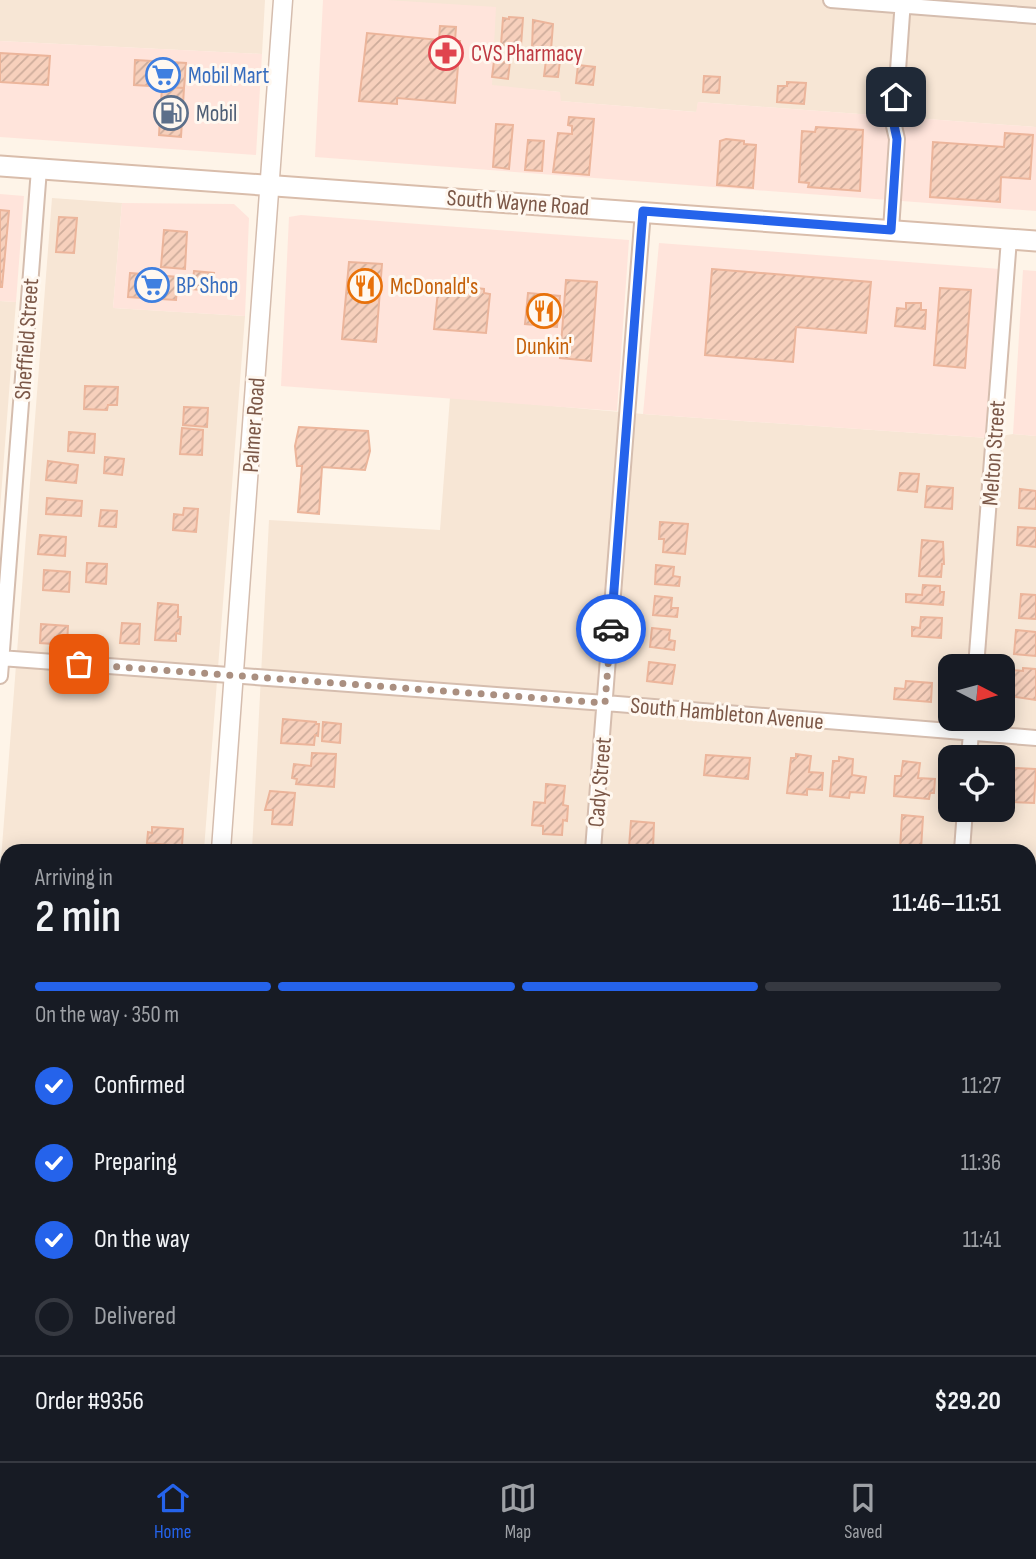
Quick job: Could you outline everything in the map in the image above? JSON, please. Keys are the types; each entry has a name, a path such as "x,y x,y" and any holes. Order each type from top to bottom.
{"main road":[{"name":"South Wayne Road","path":"0,166 1036,241"}],"street":[{"name":"Palmer Road","path":"221,844 283,0"},
{"path":"831,0 903,3 1036,16"},
{"path":"891,230 897,139 894,125 903,3"},
{"name":"Sheffield Street","path":"0,676 39,169"},
{"name":"Cady Street","path":"593,844 643,211"},
{"name":"Melton Street","path":"977,654 1009,239"},
{"name":"South Hambleton Avenue","path":"1,658 605,703 938,724"},
{"name":"South Hambleton Avenue","path":"1004,732 1036,738"},
{"path":"962,844 964,822"}],"shaded area":[{"path":"0,0 265,0 262,54 0,41"},
{"path":"323,0 387,0 496,7 492,85 560,92 561,101 696,112 698,102 1036,127 1036,211 315,157"},
{"path":"387,0 1036,0 1036,127 698,102 697,112 560,101 560,92 491,86"},
{"path":"0,41 262,54 256,155 0,137"},
{"path":"0,194 24,196 16,302 0,301"},
{"path":"52,198 122,203 113,308 245,316 204,844 2,844"},
{"path":"122,203 234,204 249,218 245,316 113,308"},
{"path":"301,215 629,240 617,411 281,386 289,217"},
{"path":"659,243 1000,269 988,438 643,414"},
{"path":"1023,270 1036,271 1036,436 1013,434"},
{"path":"0,301 16,302 0,509"},
{"path":"450,397 643,414 988,438 1013,434 1036,436 1036,844 252,844 269,520 440,530"}],"building":[{"path":"503,18 523,18 521,46 501,45"},
{"path":"533,20 553,24 551,50 532,49"},
{"name":"CVS Pharmacy","path":"440,26 456,27 455,41 460,41 455,103 397,98 397,104 359,101 367,33 439,40"},
{"path":"0,53 50,56 48,85 0,82"},
{"path":"135,60 186,63 184,88 134,85"},
{"path":"546,60 560,61 558,77 544,76"},
{"path":"494,61 510,62 508,79 492,77"},
{"path":"578,65 595,67 593,85 576,83"},
{"path":"704,76 720,77 719,93 703,92"},
{"path":"787,82 806,83 804,104 777,102 778,86 787,86"},
{"path":"162,87 184,88 181,137 159,135"},
{"path":"569,117 594,119 589,175 553,172 558,133 572,134 572,126 568,125"},
{"path":"496,124 513,125 509,169 493,167"},
{"path":"816,127 863,130 860,191 808,187 809,183 799,182 802,131 815,132"},
{"path":"1005,133 1033,135 1030,179 1001,177 1000,202 930,197 933,142 1004,147"},
{"path":"726,139 756,145 753,188 717,185 720,141"},
{"path":"528,140 544,141 542,171 525,170"},
{"path":"0,210 9,211 2,287 0,287"},
{"path":"59,217 77,218 74,253 56,252"},
{"path":"164,230 187,232 185,269 161,267"},
{"path":"349,262 382,264 376,342 342,339"},
{"path":"712,269 871,282 866,333 796,327 793,362 705,355"},
{"path":"194,271 214,273 212,291 192,289"},
{"path":"130,273 178,277 176,300 128,297"},
{"path":"566,280 597,282 591,361 560,358"},
{"path":"443,285 459,287 458,291 467,292 468,287 484,289 484,293 490,294 486,333 434,329 438,291 443,291"},
{"path":"940,288 971,290 965,368 934,365"},
{"path":"528,293 560,296 557,327 525,324"},
{"path":"906,303 921,303 921,310 926,310 925,329 895,326 897,308 906,309"},
{"path":"85,386 118,387 117,405 108,405 107,410 84,409"},
{"path":"184,407 208,408 207,427 183,425"},
{"path":"299,427 368,431 370,451 365,470 322,467 319,514 298,512 302,466 297,466 295,446"},
{"path":"182,428 203,430 202,455 180,454"},
{"path":"69,432 95,434 94,453 68,451"},
{"path":"105,457 124,459 122,475 104,473"},
{"path":"48,461 78,465 76,483 46,480"},
{"path":"900,473 919,474 917,492 898,490"},
{"path":"927,486 953,488 952,509 925,507"},
{"path":"1020,489 1036,491 1036,509 1019,508"},
{"path":"47,498 82,501 81,516 46,514"},
{"path":"184,508 198,509 196,532 173,530 174,514 183,515"},
{"path":"101,510 117,511 116,527 99,526"},
{"path":"660,522 688,524 685,554 663,552 664,539 659,539"},
{"path":"1018,527 1036,528 1036,547 1017,545"},
{"path":"40,535 66,537 65,556 38,554"},
{"path":"922,540 943,542 944,564 941,577 919,576"},
{"path":"87,563 107,564 106,584 86,582"},
{"path":"656,565 674,567 673,576 680,577 679,586 655,584"},
{"path":"44,570 70,572 69,592 43,590"},
{"path":"923,585 940,586 940,592 944,592 943,605 906,602 906,594 922,595"},
{"path":"1021,594 1036,595 1036,619 1019,618"},
{"path":"655,596 672,598 671,608 678,608 677,617 653,615"},
{"path":"158,603 178,605 178,617 181,617 180,634 176,633 176,641 155,640"},
{"path":"921,617 942,618 941,638 912,636 912,627 920,628"},
{"path":"122,623 140,624 139,644 120,643"},
{"path":"41,624 68,626 67,645 40,643"},
{"path":"652,628 670,630 669,640 675,641 674,650 650,647"},
{"path":"1016,630 1036,632 1036,656 1014,654"},
{"path":"649,662 675,665 672,684 647,681"},
{"path":"1023,668 1036,669 1036,700 1015,697 1015,670 1023,671"},
{"path":"906,681 932,683 931,702 894,699 895,688 905,689"},
{"path":"283,719 319,724 314,745 281,743"},
{"path":"323,722 341,724 340,743 322,741"},
{"path":"312,753 336,754 334,787 296,784 297,779 292,778 294,764 311,766"},
{"path":"796,754 811,756 809,772 823,773 822,790 807,789 807,795 787,793 791,758 796,758"},
{"path":"706,755 750,758 748,779 704,775"},
{"path":"839,757 853,759 852,775 866,777 864,793 850,792 849,798 830,796 833,761 839,761"},
{"path":"903,761 920,763 918,778 935,779 934,793 930,793 929,799 894,796 895,776 901,776"},
{"path":"1015,768 1036,769 1034,803 1015,802"},
{"path":"546,784 565,786 563,805 568,806 562,835 543,834 543,826 532,825 534,802 545,803"},
{"path":"270,791 295,793 292,825 272,824 273,810 265,810"},
{"path":"902,815 923,817 921,844 900,844"},
{"path":"631,821 654,823 653,844 629,844"},
{"path":"152,827 183,829 182,844 147,843 148,832 152,833"}],"way so far":[{"path":"79,664 605,703 611,629"}],"place":[{"name":"CVS Pharmacy","path":"446,53"},
{"name":"Mobil Mart","path":"163,75"},
{"name":"Mobil","path":"171,113"},
{"name":"BP Shop","path":"152,285"},
{"name":"McDonald's","path":"365,286"},
{"name":"Dunkin'","path":"544,311"}],"route":[{"path":"611,629 643,211 891,230 897,139 894,125 896,97"}]}
